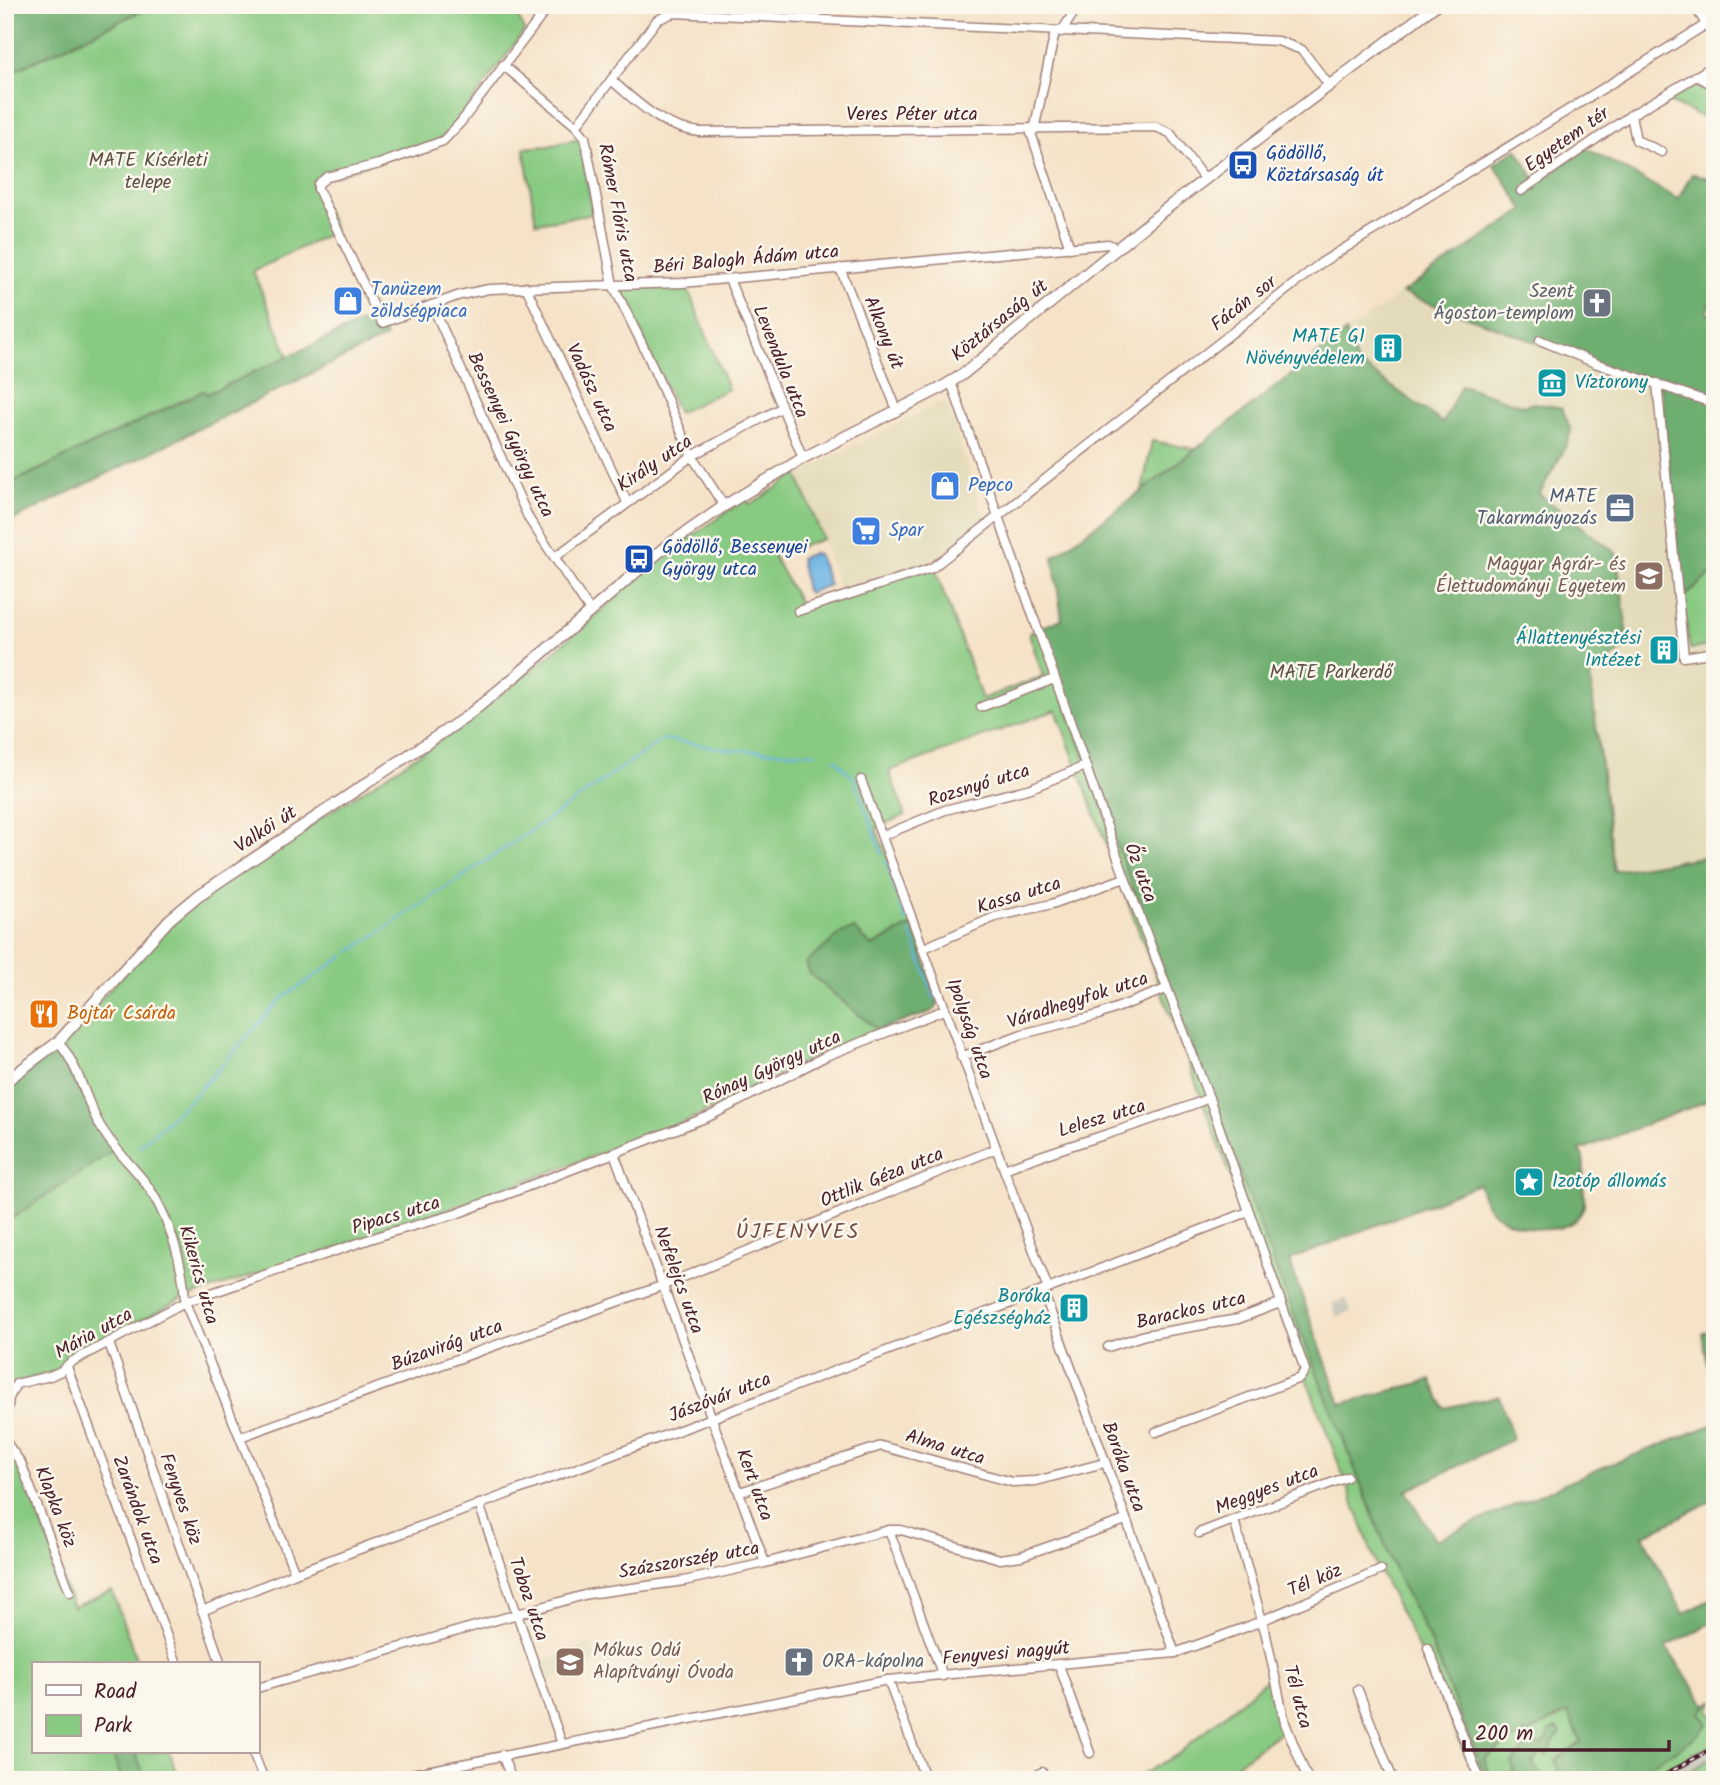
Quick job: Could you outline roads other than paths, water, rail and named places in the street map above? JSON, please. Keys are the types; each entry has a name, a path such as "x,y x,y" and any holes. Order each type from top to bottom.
{"main road":[{"name":"Köztársaság út","path":"566,632 665,547 723,506 803,458 951,382 973,367 1117,248 1436,5"},
{"name":"Valkói út","path":"5,1082 58,1042 156,933 184,906 430,743 495,694 566,632"}],"street":[{"path":"503,65 550,5"},
{"path":"1070,248 1032,130 1058,32 1079,5"},
{"path":"1694,5 1706,24"},
{"path":"576,126 657,20 673,13 1278,41 1302,50 1329,85"},
{"name":"Fácán sor","path":"798,611 932,568 1342,248 1715,19"},
{"name":"Rómer Flóris utca","path":"503,65 582,132 588,147 612,285 647,354 692,456 723,506"},
{"name":"Béri Balogh Ádám utca","path":"503,65 461,122 443,141 379,164 327,177 318,184 382,323 475,291 679,283 1108,244 1117,248"},
{"name":"Egyetem tér","path":"1521,191 1631,116 1715,65"},
{"path":"1696,76 1715,86"},
{"name":"Veres Péter utca","path":"611,80 657,118 676,128 689,131 1032,130 1146,126 1162,128 1175,139 1205,180"},
{"name":"Egyetem tér","path":"1631,116 1636,141 1662,152"},
{"name":"Alkony út","path":"840,268 897,410"},
{"name":"Levendula utca","path":"729,279 803,458"},
{"name":"Vadász utca","path":"526,287 627,502"},
{"name":"Bessenyei György utca","path":"432,305 529,519 590,611"},
{"path":"1540,340 1595,363 1715,404"},
{"name":"Őz utca","path":"951,382 1125,878 1209,1098 1305,1373 1300,1378 1156,1432"},
{"path":"1657,383 1684,657 1715,652"},
{"name":"Király utca","path":"555,557 692,456 781,408"},
{"path":"981,707 1054,679"},
{"name":"Rozsnyó utca","path":"882,836 946,810 1031,788 1085,766"},
{"name":"Ipolyság utca","path":"861,780 1046,1290"},
{"name":"Kassa utca","path":"924,948 995,918 1052,904 1125,878"},
{"name":"Váradhegyfok utca","path":"961,1058 1022,1034 1098,1015 1166,989"},
{"name":"Rónay György utca","path":"614,1153 710,1116 826,1056 944,1010"},
{"name":"Kikerics utca","path":"58,1042 70,1057 100,1125 154,1195 173,1240 185,1301 295,1573"},
{"name":"Lelesz utca","path":"1004,1169 1051,1151 1156,1120 1209,1098"},
{"name":"Ottlik Géza utca","path":"664,1285 995,1149"},
{"name":"Nefelejcs utca","path":"614,1153 712,1418"},
{"name":"Pipacs utca","path":"185,1301 388,1233 456,1214 614,1153"},
{"name":"Jászóvár utca","path":"202,1611 295,1573 712,1418 1248,1212"},
{"name":"Búzavirág utca","path":"240,1437 664,1285"},
{"name":"Boróka utca","path":"1046,1290 1104,1463 1175,1653"},
{"name":"Mária utca","path":"5,1429 9,1398 16,1384 45,1378 185,1301"},
{"name":"Barackos utca","path":"1108,1348 1145,1335 1238,1320 1280,1303"},
{"name":"Fenyves köz","path":"109,1343 220,1662"},
{"name":"Zarándok utca","path":"67,1367 176,1662"},
{"name":"Kert utca","path":"712,1418 765,1563"},
{"name":"Klapka köz","path":"5,1437 22,1463 70,1592"},
{"name":"Alma utca","path":"740,1492 881,1446 1012,1482 1037,1480 1104,1463"},
{"name":"Meggyes utca","path":"1199,1533 1347,1477"},
{"name":"Toboz utca","path":"479,1504 562,1744"},
{"name":"Százszorszép utca","path":"259,1687 588,1594 671,1583 765,1563 890,1530 901,1530 986,1556 1010,1559 1126,1520"},
{"name":"Tél utca","path":"1234,1520 1266,1635 1285,1723 1308,1780"},
{"path":"890,1530 943,1676"},
{"name":"Tél köz","path":"1261,1620 1381,1570"},
{"name":"Fenyvesi nagyút","path":"381,1780 888,1680 1175,1653 1261,1620"},
{"path":"1427,1648 1480,1780"},
{"path":"1059,1665 1090,1753"},
{"path":"888,1680 926,1780"},
{"path":"1358,1690 1393,1780"},
{"path":"255,1754 264,1780"},
{"path":"502,1755 512,1780"},
{"path":"1028,1780 1042,1772"}],"water":[{"path":"818,554 829,585 809,593 806,591 800,558"}],"waterway":[{"path":"350,952 663,739 732,750 816,753"},
{"path":"835,759 855,780 882,854"},
{"path":"885,860 906,922"},
{"path":"910,931 935,1000"},
{"path":"139,1147 193,1097 281,999 344,956"}],"railway":[{"path":"1656,1780 1715,1747"}],"place":[{"name":"Gödöllő, Köztársaság út","path":"1243,165"},
{"name":"Tanüzem zöldségpiaca","path":"348,301"},
{"name":"Szent Ágoston-templom","path":"1597,303"},
{"name":"MATE G1 Növényvédelem","path":"1388,348"},
{"name":"Víztorony","path":"1552,383"},
{"name":"Pepco","path":"945,486"},
{"name":"MATE Takarmányozás","path":"1620,508"},
{"name":"Spar","path":"866,531"},
{"name":"Gödöllő, Bessenyei György utca","path":"639,559"},
{"name":"Magyar Agrár- és Élettudományi Egyetem","path":"1649,576"},
{"name":"Állattenyésztési Intézet","path":"1664,650"},
{"name":"Bojtár Csárda","path":"44,1014"},
{"name":"Izotóp állomás","path":"1529,1182"},
{"name":"Boróka Egészségház","path":"1074,1308"},
{"name":"Mókus Odú Alapítványi Óvoda","path":"570,1662"},
{"name":"ORA-kápolna","path":"799,1662"}],"district":[{"name":"ÚJFENYVES","path":"798,1232"}],"park label":[{"name":"MATE Kísérleti telepe","path":"148,172"},
{"name":"MATE Parkerdő","path":"1331,673"}]}
